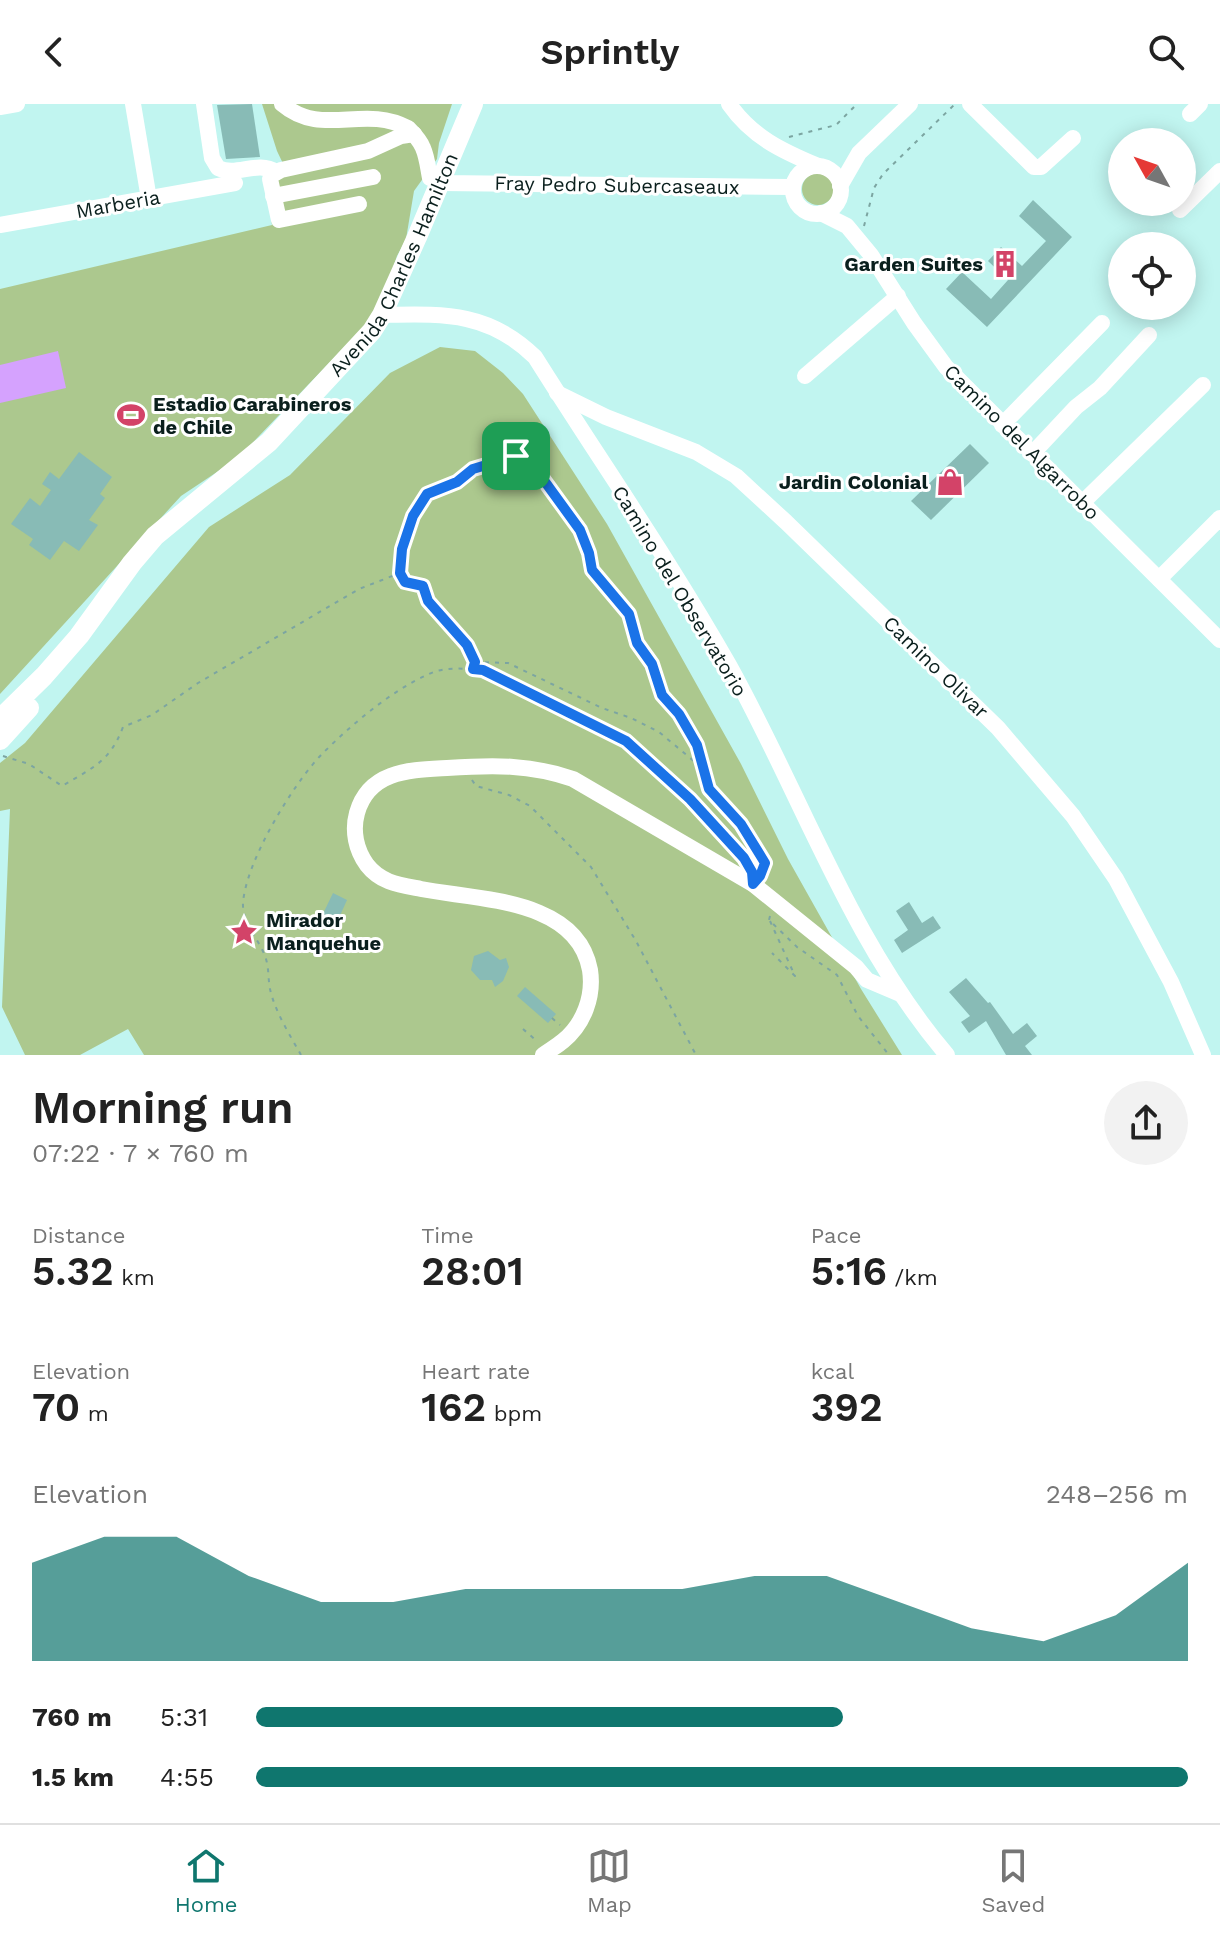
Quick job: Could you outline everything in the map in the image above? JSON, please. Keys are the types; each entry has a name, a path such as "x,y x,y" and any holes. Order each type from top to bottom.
{"main road":[{"name":"Avenida Charles Hamilton","path":"1,747 48,686 79,636 132,563 155,536 269,442 350,357 382,315 441,183 471,104"},
{"name":"Avenida Charles Hamilton","path":"0,719 79,636"}],"street":[{"path":"0,107 17,104"},
{"path":"133,104 149,199"},
{"path":"204,104 212,158 218,168 234,171 263,167 276,172 368,151 401,136 414,134"},
{"path":"282,104 291,111 313,115 354,106 391,110 424,149 430,178 441,183"},
{"path":"729,104 743,123 774,147 822,167 838,179 840,191"},
{"path":"859,153 822,167 806,169 795,182 793,194 800,207 821,213 833,207 859,153 910,104"},
{"path":"970,104 1034,167 1041,167 1073,138"},
{"path":"774,147 795,182"},
{"path":"1196,194 1220,171"},
{"path":"276,172 270,179 279,220 359,204"},
{"path":"273,196 373,177"},
{"name":"Fray Pedro Subercaseaux","path":"441,183 795,182"},
{"name":"Marberia","path":"0,225 235,183"},
{"name":"Camino del Algarrobo","path":"840,191 847,226"},
{"name":"Camino del Algarrobo","path":"821,213 847,226 861,243 946,367 1220,640"},
{"path":"805,376 898,296"},
{"name":"Camino del Observatorio","path":"382,315 451,315 491,325 535,357 729,665 842,888 900,994 947,1055"},
{"path":"1002,425 1102,323"},
{"path":"1032,454 1149,335"},
{"path":"1082,503 1203,385"},
{"name":"Camino Olivar","path":"557,393 620,423 696,452 736,476 998,728 1065,806 1116,879 1160,958 1203,1055"},
{"path":"1159,579 1220,518"},
{"path":"546,1053 564,1041 577,1026 590,995 588,962 572,933 545,914 499,902 392,884 370,868 357,844 355,826 358,808 367,792 381,780 407,770 496,764 527,767 573,779 753,884 856,967 867,980 900,994"}],"path":[{"path":"774,147 775,140 836,125 857,104"},
{"path":"861,243 866,212 874,188 883,174 955,104"},
{"path":"473,669 475,662 467,645 428,601 423,586 408,584 400,573 402,549 413,516 427,494 457,482 473,469 516,456 527,457 580,530 592,570 629,614 637,643 652,664 662,695 679,714 697,745 709,789 741,824 761,853 765,863 753,884"},
{"path":"1,747 62,786 97,767 117,743 123,727 152,715 198,683 359,589 400,573"},
{"path":"475,662 508,663 602,708 631,718 659,732 702,767"},
{"path":"301,1055 270,989 266,956 246,921 243,904 254,863 281,810 321,756 378,705 430,673 459,668 483,670 626,741 690,799 744,858 752,872 753,884"},
{"path":"465,766 476,786 509,795 530,806 591,867 636,941 696,1055"},
{"path":"772,953 795,976 770,918 797,947 837,975 858,1016 889,1055"},
{"path":"523,1029 546,1053"}],"green space":[{"name":"Estadio Carabineros de Chile","path":"262,104 452,104 437,159 414,191 406,239 378,312 238,458 181,496 0,694 0,289 272,225 266,179 288,174"},
{"path":"818,173 829,178 834,189 829,200 818,205 807,200 802,189 807,178"},
{"path":"440,347 475,351 523,394 607,524 741,764 788,859 902,1055 144,1055 128,1029 80,1055 25,1055 2,1007 10,809 0,811 0,763 25,743 209,527 290,475 390,373"}],"shaded area":[{"path":"58,351 66,388 0,403 0,365"}],"building":[{"path":"252,104 260,157 226,159 217,105"},
{"name":"Garden Suites","path":"1033,200 1072,237 987,327 946,289 962,272 991,299 1008,280 988,261 1001,247 1022,266 1046,241 1019,216"},
{"name":"Jardin Colonial","path":"970,444 989,463 931,520 911,501"},
{"path":"79,452 112,477 100,494 105,498 89,520 98,525 79,551 64,541 50,560 29,545 33,539 11,524 30,498 40,506 51,490 42,484 50,472 59,479"},
{"path":"333,893 347,900 334,929 319,922"},
{"path":"909,902 922,923 933,916 941,928 902,953 894,940 908,930 896,911"},
{"path":"488,951 500,960 506,958 509,967 503,981 495,987 492,980 480,980 471,970 474,956"},
{"path":"966,978 990,1002 1013,1034 1027,1023 1037,1036 1025,1046 1032,1055 1006,1055 986,1021 969,1033 961,1022 970,1016 949,992"},
{"path":"525,987 556,1014 548,1023 517,996"}],"place":[{"name":"Garden Suites","path":"1005,264"},
{"name":"Estadio Carabineros de Chile","path":"131,415"},
{"name":"Jardin Colonial","path":"950,482"},
{"name":"Mirador Manquehue","path":"244,932"}],"route":[{"path":"516,456 527,457 548,484 580,530 592,570 629,614 637,643 652,664 662,695 679,714 697,745 709,789 741,824 761,853 765,863 753,884 752,872 744,858 690,799 626,741 483,670 473,669 475,662 467,645 428,601 426,589 408,584 400,573 402,549 413,516 427,494 457,482 473,469 516,456"}]}
